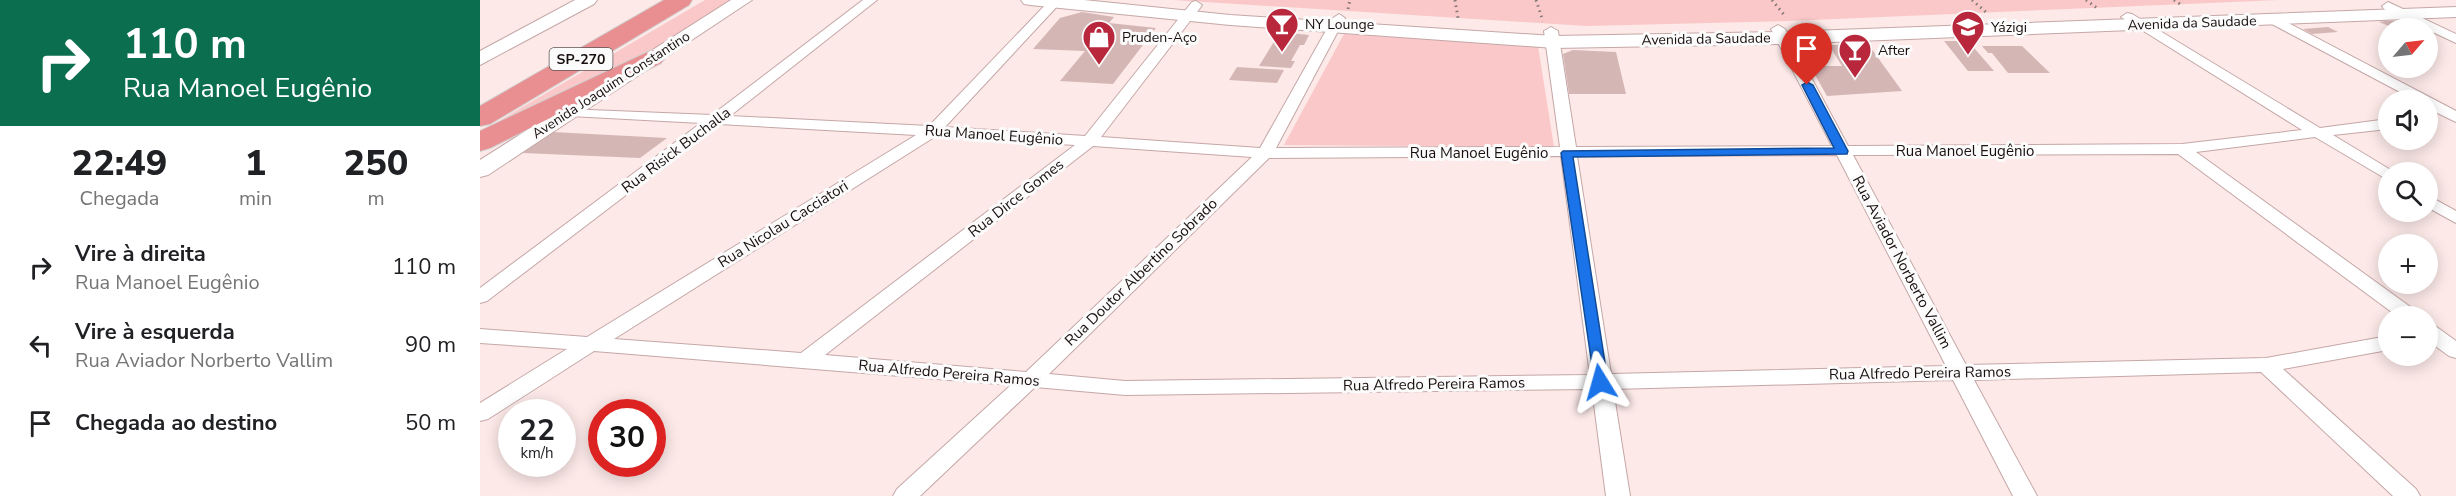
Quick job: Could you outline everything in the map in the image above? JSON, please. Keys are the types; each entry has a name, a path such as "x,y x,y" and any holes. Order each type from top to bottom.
{"highway":[{"name":"SP-270","path":"480,97 652,0"},
{"name":"SP-270","path":"480,118 681,0"},
{"path":"480,142 652,58"}],"street":[{"path":"480,59 588,0"},
{"name":"Avenida Joaquim Constantino","path":"480,170 743,0"},
{"name":"Rua Risick Buchalla","path":"480,297 871,0"},
{"name":"Avenida da Saudade","path":"1030,0 1336,22 1550,32 1783,30 2134,21 2396,10 2456,12"},
{"name":"Avenida da Saudade","path":"1133,0 1192,11"},
{"name":"Rua Nicolau Cacciatori","path":"484,412 933,130 1055,2"},
{"name":"Avenida da Saudade","path":"2134,21 2275,20 2456,3"},
{"path":"2396,10 2456,39"},
{"name":"Rua Dirce Gomes","path":"805,360 1090,141 1192,11"},
{"path":"2275,20 2405,90"},
{"path":"2134,21 2378,169"},
{"name":"Rua Doutor Albertino Sobrado","path":"905,496 1029,381 1264,153 1336,22"},
{"name":"Rua Aviador Norberto Vallim","path":"1783,30 1842,151 2025,496"},
{"path":"1550,32 1618,496"},
{"path":"2438,107 2455,116"},
{"name":"Rua Manoel Eugênio","path":"570,112 933,130 1264,153 2182,149 2378,125"},
{"path":"2438,118 2455,116"},
{"path":"2182,149 2395,306"},
{"path":"2438,207 2456,218"},
{"path":"2438,333 2456,332"},
{"name":"Rua Alfredo Pereira Ramos","path":"480,336 805,360 1125,388 1600,382 2266,365 2378,346"},
{"path":"2438,339 2456,351"},
{"path":"2266,365 2409,496"}],"path":[{"path":"1455,0 1458,18"},
{"path":"1536,0 1550,32"},
{"path":"1772,0 1783,30"},
{"path":"1972,0 1987,12"},
{"path":"2086,0 2097,8"},
{"path":"2174,0 2180,4"}],"shaded area":[{"path":"705,0 732,0 642,57 480,132"},
{"path":"1173,0 2279,0 1789,21 1587,26"},
{"path":"1344,34 1538,46 1554,147 1284,145"}],"building":[{"name":"Pruden-Aço","path":"1082,12 1114,17 1109,23 1156,28 1113,84 1060,81 1085,51 1033,49 1060,18"},
{"path":"2328,27 2338,32 2312,34 2303,29"},
{"name":"NY Lounge","path":"1280,32 1309,35 1291,61 1295,61 1291,68 1259,66"},
{"name":"Yázigi","path":"1944,41 1968,41 1994,71 1968,71"},
{"name":"After","path":"1868,44 1902,91 1827,96 1810,66 1842,66 1829,45"},
{"path":"1982,46 2022,46 2050,73 2008,73 1992,53 1988,53"},
{"path":"1573,50 1616,52 1626,94 1569,94 1563,54"},
{"path":"1237,67 1284,70 1277,83 1229,80"},
{"path":"552,132 667,138 640,158 523,153"}],"place":[{"name":"NY Lounge","path":"1282,53"},
{"name":"Yázigi","path":"1968,56"},
{"name":"Pruden-Aço","path":"1099,66"},
{"name":"After","path":"1855,79"}],"route":[{"path":"1600,382 1567,153 1842,151 1807,85"}]}
